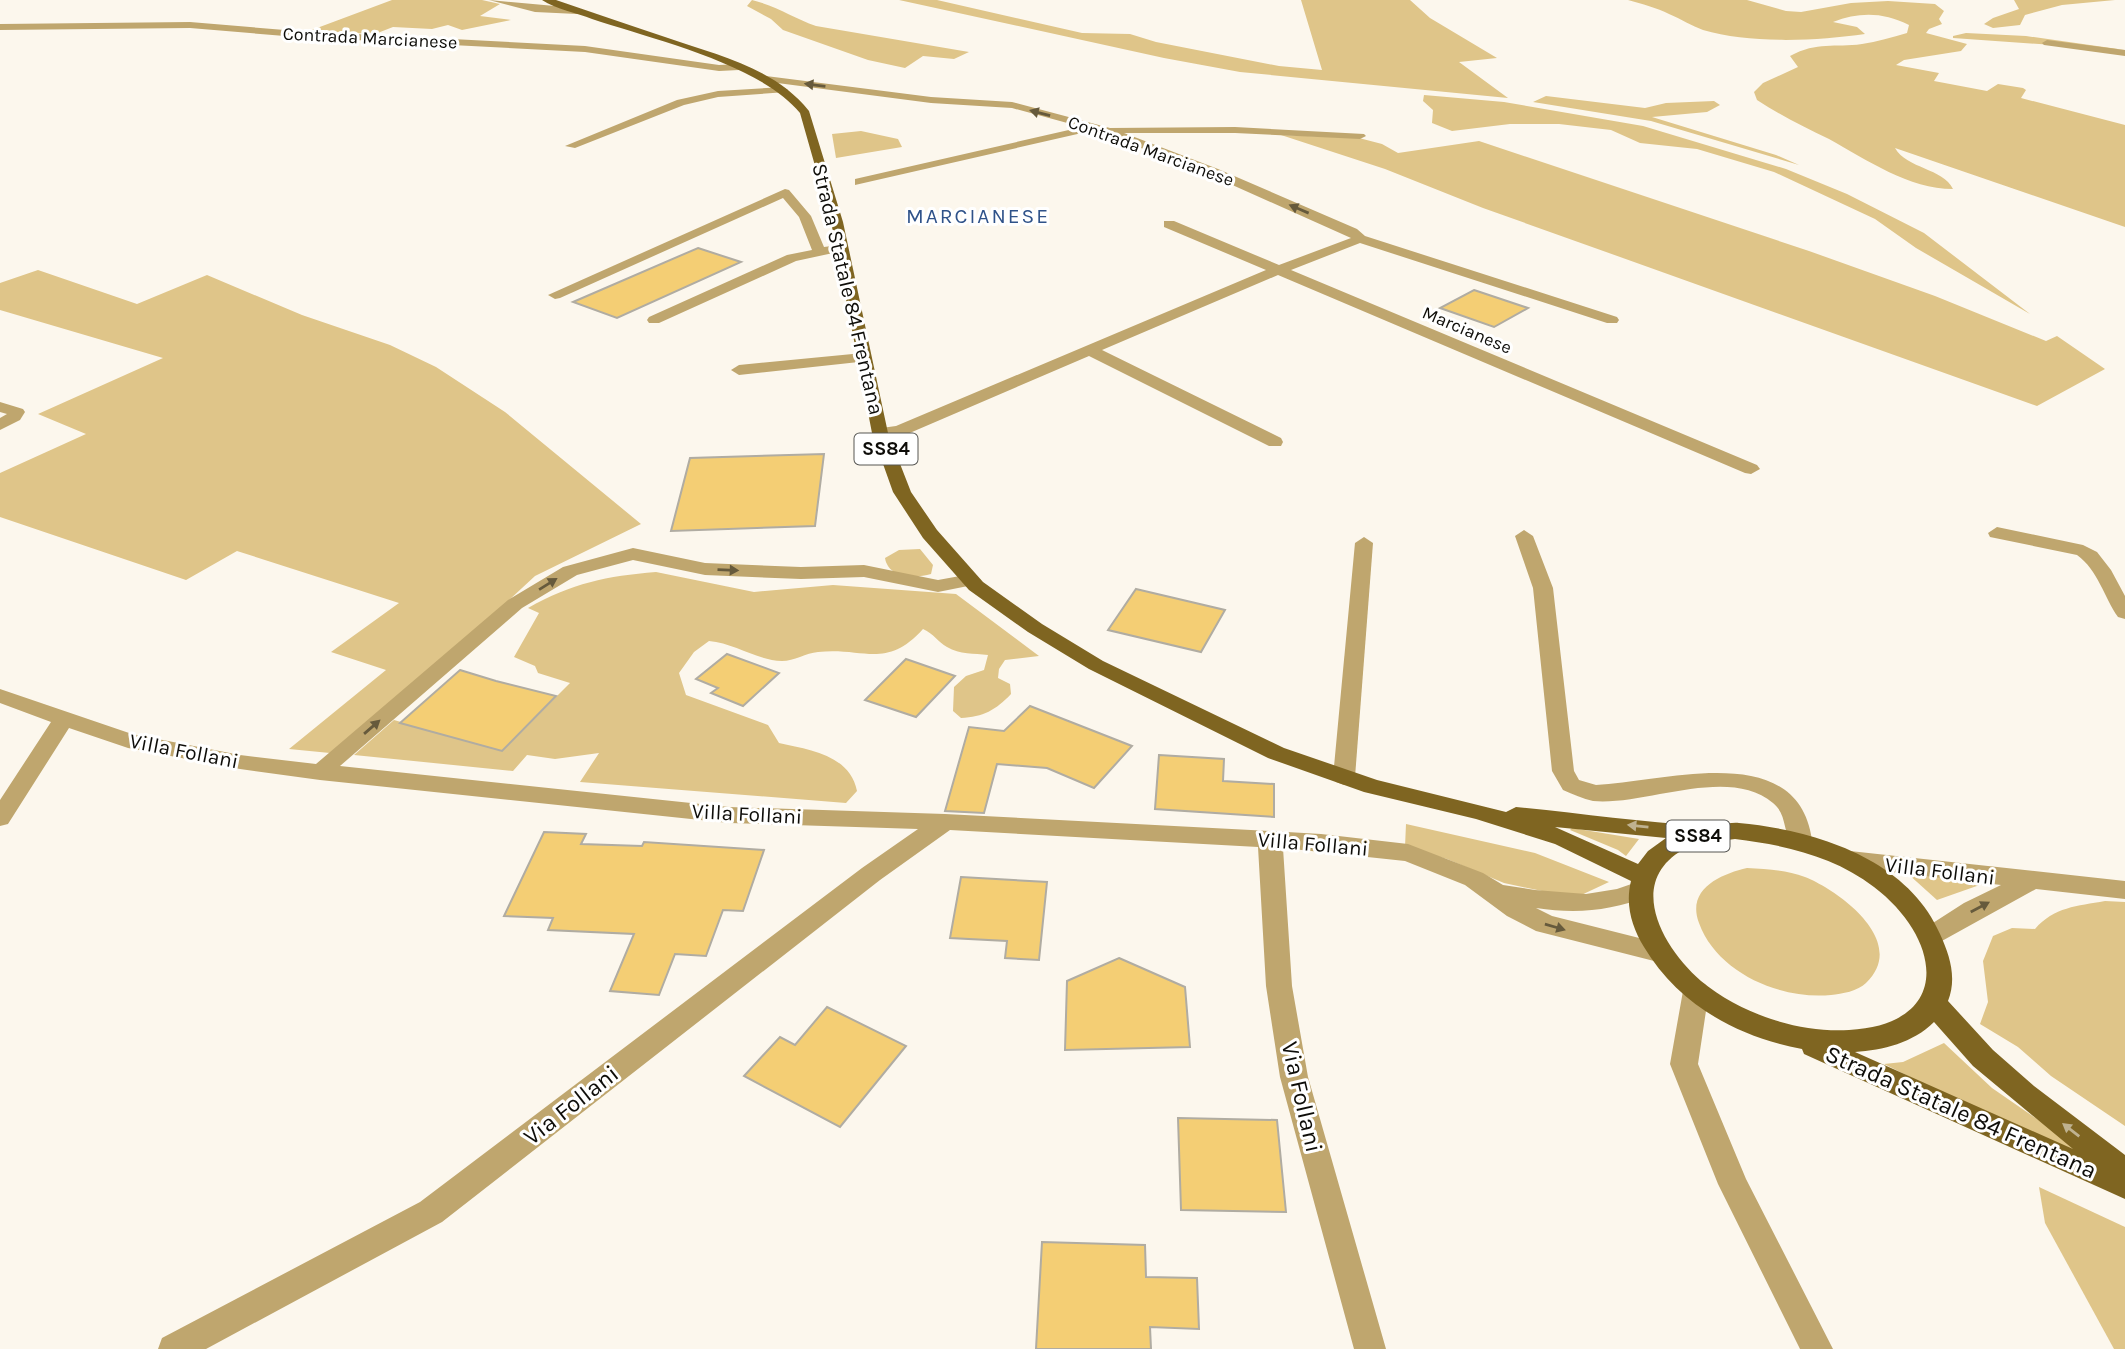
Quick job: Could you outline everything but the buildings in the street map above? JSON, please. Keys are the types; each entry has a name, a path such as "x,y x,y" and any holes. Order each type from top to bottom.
{"main road":[{"name":"Strada Statale 84 Frentana","path":"547,0 739,67 783,90 805,113 842,247 880,433 902,492 930,534 971,580 1035,628 1096,665 1276,753 1372,787 1479,812 1563,838 1642,884"},
{"name":"Strada Statale 84 Frentana","path":"1479,812 1705,834"},
{"name":"SS84","path":"1642,884 1657,858 1677,843 1705,834 1756,832 1800,841 1850,860 1884,883 1912,909 1931,937 1941,972 1934,1003"},
{"path":"1642,884 1642,920 1658,951 1674,972 1696,991 1743,1020 1797,1038 1842,1043 1882,1038 1913,1025 1934,1003"},
{"name":"Strada Statale 84 Frentana","path":"1934,1003 1983,1058 2024,1094 2125,1172"},
{"name":"Strada Statale 84 Frentana","path":"1797,1038 2125,1186"}],"street":[{"path":"495,0 535,9 577,11"},
{"name":"Contrada Marcianese","path":"0,27 190,25 297,34 585,49 719,68 739,67"},
{"path":"2047,43 2125,53"},
{"name":"Contrada Marcianese","path":"766,79 931,100 1012,105 1102,129 1214,173 1352,232 1360,239 1612,320"},
{"path":"571,146 681,102 718,94 783,90"},
{"path":"859,181 1102,129 1235,130 1360,136"},
{"path":"555,295 785,193 805,216 819,250"},
{"name":"Marcianese","path":"1169,224 1751,469"},
{"path":"880,433 899,431 1276,271 1360,239"},
{"path":"654,320 792,258 842,247"},
{"path":"1089,350 1275,442"},
{"path":"739,370 863,358"},
{"path":"0,407 17,412 14,417 0,425"},
{"path":"1997,534 2083,551 2095,557 2125,613"},
{"path":"1524,536 1543,588 1563,771 1571,785 1594,794 1719,779 1753,782 1782,797 1796,818 1800,841"},
{"path":"1344,777 1364,543"},
{"path":"320,772 515,604 570,570 633,554 705,569 801,573 864,571 938,586 971,580"},
{"name":"Villa Follani","path":"0,696 128,741 240,762 320,772 729,815 945,822 1270,839 1321,842 1408,853 1474,880 1545,925 1658,951"},
{"path":"0,818 64,719"},
{"name":"Via Follani","path":"174,1349 431,1212 871,874 945,822"},
{"name":"Via Follani","path":"1270,839 1279,985 1294,1077 1370,1349"},
{"name":"Villa Follani","path":"1850,860 2125,890"},
{"name":"Villa Follani","path":"1931,937 1973,911 2031,881"},
{"name":"Villa Follani","path":"1497,893 1583,905 1616,901 1642,884"},
{"path":"1696,991 1684,1064 1733,1184 1817,1349"}],"shaded area":[{"path":"392,0 482,0 500,4 480,16 511,20 462,30 448,25 432,29 393,27 375,34 309,31"},
{"path":"752,0 816,26 969,52 954,59 923,56 905,68 868,60 783,30 771,19 747,6"},
{"path":"899,0 937,0 1082,33 1130,34 1156,42 1279,66 1322,70 1301,0 1410,0 1430,18 1497,58 1459,62 1508,98 1240,72"},
{"path":"1628,0 1747,0 1786,11 1801,12 1851,3 1888,1 1935,4 1944,11 1939,19 1942,24 1926,33 1967,44 1961,51 1904,60 1896,65 1939,73 1934,81 1987,91 1998,84 2023,88 2026,90 2021,98 2125,125 2125,227 1895,148 1908,160 1941,177 1953,189 1937,188 1904,179 1757,100 1754,92 1763,83 1798,67 1790,56 1800,51 1884,39 1907,33 1909,25 1890,18 1862,15 1833,22 1857,27 1865,34 1805,40 1741,38 1703,30 1660,10"},
{"path":"2014,0 2115,0 2062,5 2025,15 2020,25 1993,28 1984,24 2019,9"},
{"path":"1966,33 2026,36 2125,50 1953,38"},
{"path":"1424,95 1504,102 1643,126 1786,169 1847,194 1924,233 2030,314 1916,248 1875,219 1774,172 1697,149 1640,143 1611,130 1559,124 1510,124 1452,131 1432,123 1433,110 1423,101"},
{"path":"1546,96 1645,108 1666,103 1714,101 1720,105 1707,112 1652,117 1776,155 1799,165 1651,121 1533,102"},
{"path":"861,131 898,139 902,147 836,158 832,134"},
{"path":"1281,135 1359,138 1382,144 1398,153 1479,141 1809,251 1935,296 2046,341 2057,336 2105,369 2037,406 1483,208 1385,169"},
{"path":"38,270 137,304 207,275 302,315 390,345 436,367 505,412 641,524 535,576 479,628 330,753 289,749 386,670 331,652 399,603 237,551 186,580 0,517 0,473 86,434 38,414 163,358 0,310 0,283"},
{"path":"920,549 933,565 931,574 903,575 891,570 887,565 885,558 899,550"},
{"path":"656,572 754,592 833,585 956,594 1039,656 1005,660 999,669 998,678 1010,684 1011,694 989,712 961,718 953,711 954,687 966,676 984,670 988,655 952,650 923,629 910,642 886,653 818,652 782,661 763,658 709,641 694,652 679,673 686,695 768,725 779,743 815,752 837,762 853,779 857,791 846,803 580,782 599,753 555,759 527,755 513,771 354,755 394,720 502,751 570,683 538,673 535,666 514,657 539,613 528,608 560,592 590,582"},
{"path":"1406,824 1535,853 1609,882 1577,897 1504,883 1447,859 1405,847"},
{"path":"1572,828 1639,839 1626,856 1570,830"},
{"path":"1747,868 1784,871 1805,877 1851,906 1875,935 1880,951 1877,967 1866,983 1854,990 1835,995 1792,993 1753,980 1720,956 1699,923 1697,901 1708,885 1717,879"},
{"path":"1907,873 1991,881 1937,900"},
{"path":"2105,901 2125,902 2125,1126 2051,1076 2018,1047 1980,1024 1988,1002 1983,961 1993,936 2012,928 2035,929 2058,912"},
{"path":"1944,1043 1992,1088 2095,1159 2093,1168 1884,1064 1903,1062"},
{"path":"2039,1187 2125,1227 2125,1349 2114,1349 2045,1223"}],"district":[{"name":"MARCIANESE","path":"978,216"}]}
